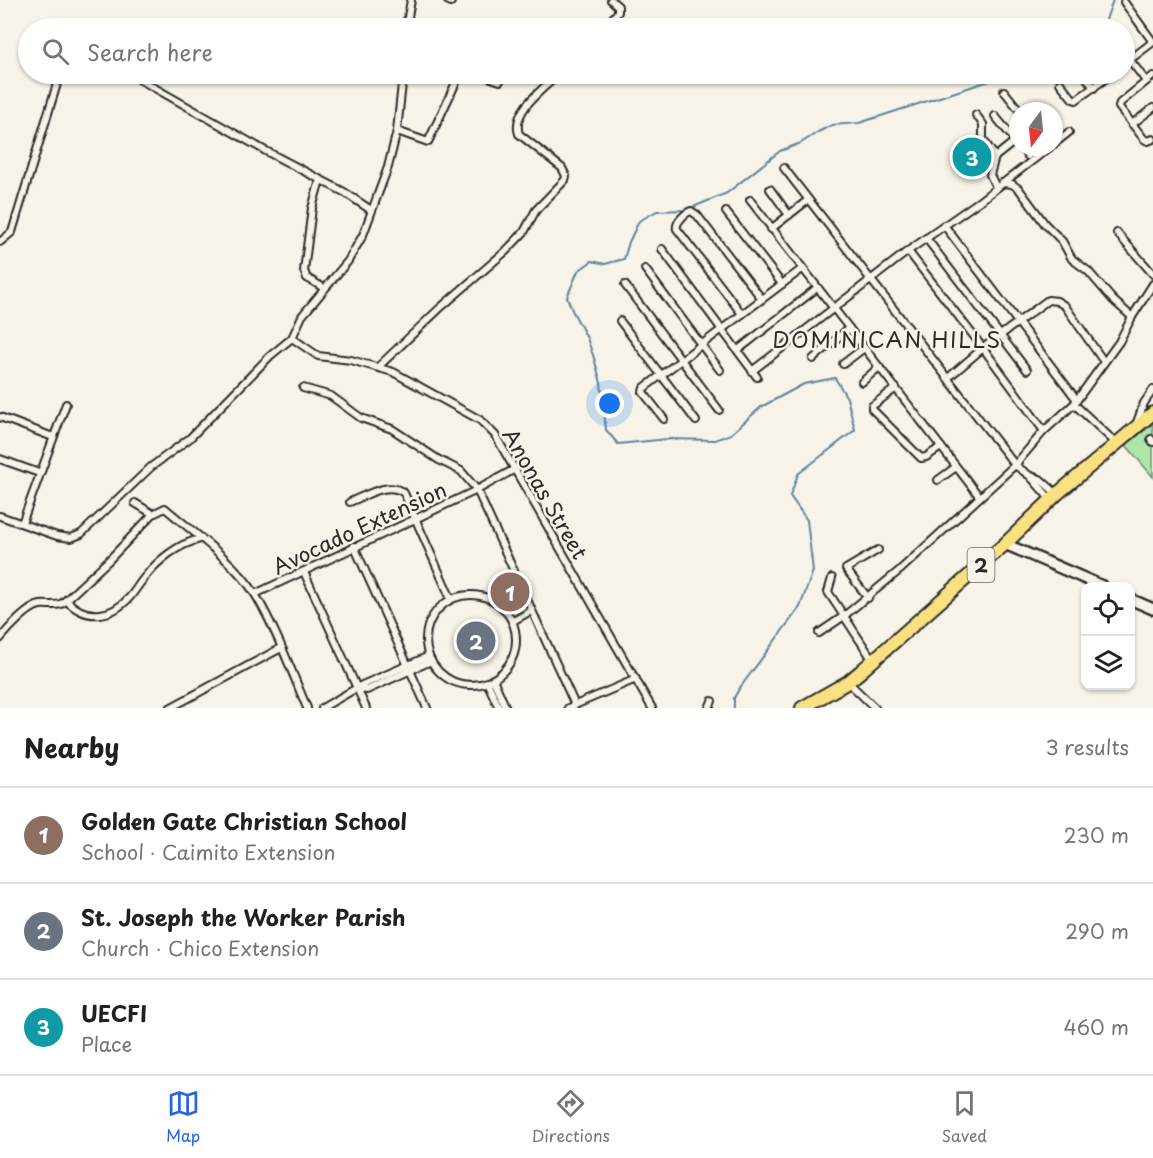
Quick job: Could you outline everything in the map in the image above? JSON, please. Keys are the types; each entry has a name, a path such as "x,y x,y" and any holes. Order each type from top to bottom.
{"highway":[{"name":"2","path":"809,707 848,682 1005,544 1054,497 1153,413"}],"street":[{"path":"408,18 411,0"},
{"path":"611,0 618,6 618,12 613,18"},
{"path":"1124,2 1153,42 1135,56"},
{"path":"1135,68 1146,81"},
{"path":"1152,140 1144,140 1119,105 1153,76"},
{"path":"0,242 12,232 57,84"},
{"path":"148,84 371,210"},
{"path":"0,516 64,537 71,538 81,534 151,467 190,438 270,356 292,338 302,316 358,247 388,167 397,131 402,84"},
{"path":"397,131 428,142 455,84"},
{"path":"379,366 439,309 506,251 524,232 536,210 565,180 566,176 562,168 519,134 517,128 520,112 549,84"},
{"path":"1061,84 1076,100 1098,84"},
{"path":"1004,91 1013,102"},
{"path":"1132,124 1153,108"},
{"path":"976,115 983,124 983,139 995,157"},
{"path":"995,116 1009,133"},
{"path":"1063,137 1069,132"},
{"path":"999,185 990,175 995,157 1009,149"},
{"path":"752,370 1037,156"},
{"path":"784,168 1015,465 1030,476 1040,479 1054,497"},
{"path":"321,180 312,208 304,271 307,278 324,288"},
{"path":"999,185 1012,184 1019,189 1045,224 1062,241 1072,259 1088,271 1113,300 1132,317"},
{"path":"770,189 789,215"},
{"path":"771,229 808,200"},
{"path":"750,201 979,496"},
{"path":"742,314 677,229 678,223 688,212 691,211 697,215 762,299"},
{"path":"726,212 782,284"},
{"path":"944,225 1075,402 1116,443"},
{"path":"1117,233 1153,274"},
{"path":"926,238 1027,370"},
{"path":"662,249 757,376"},
{"path":"908,251 1044,432"},
{"path":"645,269 720,370"},
{"path":"664,419 644,392 644,388 802,269"},
{"path":"819,633 868,598 1015,465 1075,402 1119,342 1153,284"},
{"path":"626,285 720,410"},
{"path":"738,350 817,288"},
{"path":"948,378 983,348 1046,301 1057,301 1065,306 1104,362"},
{"path":"620,321 696,421"},
{"path":"813,358 849,328"},
{"name":"Anonas Street","path":"292,338 318,356 379,366 393,372 480,420 495,435 652,708"},
{"path":"843,364 864,348"},
{"path":"862,382 879,367"},
{"path":"896,387 872,406 872,409 921,458 941,447"},
{"path":"303,388 331,396 361,418 392,429 439,460 461,471 477,490 572,706 636,679"},
{"path":"1136,426 1144,403 1153,390"},
{"path":"22,523 66,404"},
{"path":"0,417 53,437"},
{"path":"0,459 39,473"},
{"path":"939,480 956,467"},
{"name":"Avocado Extension","path":"255,594 477,490 515,469"},
{"path":"350,502 385,488 393,488 404,494 451,599"},
{"path":"135,503 153,514"},
{"path":"0,639 15,622 34,607 59,605 66,600 153,514 165,508 230,564 255,594 307,708"},
{"path":"66,600 84,613 105,615 130,597 159,562 186,542 192,532"},
{"path":"186,542 200,539"},
{"path":"1005,544 1093,582"},
{"path":"354,546 427,708"},
{"path":"868,598 846,570 879,550"},
{"path":"304,572 366,708"},
{"path":"832,578 828,592 872,659"},
{"path":"465,595 480,595 493,600 505,609 513,621 516,649 511,662 502,673 490,681 477,685 450,680 439,672 430,658 426,642 427,629 440,606 451,599 465,595"},
{"path":"1135,601 1153,609"},
{"path":"513,621 531,610"},
{"path":"170,708 281,648"},
{"path":"322,708 358,689 367,690 430,658"},
{"path":"490,681 499,708"},
{"path":"490,681 506,708"},
{"path":"848,682 875,708"},
{"path":"709,708 712,701"}],"green space":[{"path":"1153,424 1153,477 1126,445"}],"waterway":[{"path":"1107,18 1113,0"},
{"path":"734,708 734,698 739,689 800,607 813,571 807,520 790,496 798,474 855,430 847,398 835,378 804,384 761,407 731,434 715,440 668,439 618,444 606,430 601,383 594,358 567,297 578,271 592,261 605,264 624,259 639,221 657,211 686,210 727,193 780,151 801,143 832,125 859,123 980,84"}],"place":[{"name":"UECFI","path":"972,157"},
{"name":"Golden Gate Christian School","path":"510,592"},
{"name":"St. Joseph the Worker Parish","path":"476,641"}],"district":[{"name":"DOMINICAN HILLS","path":"887,338"}]}
